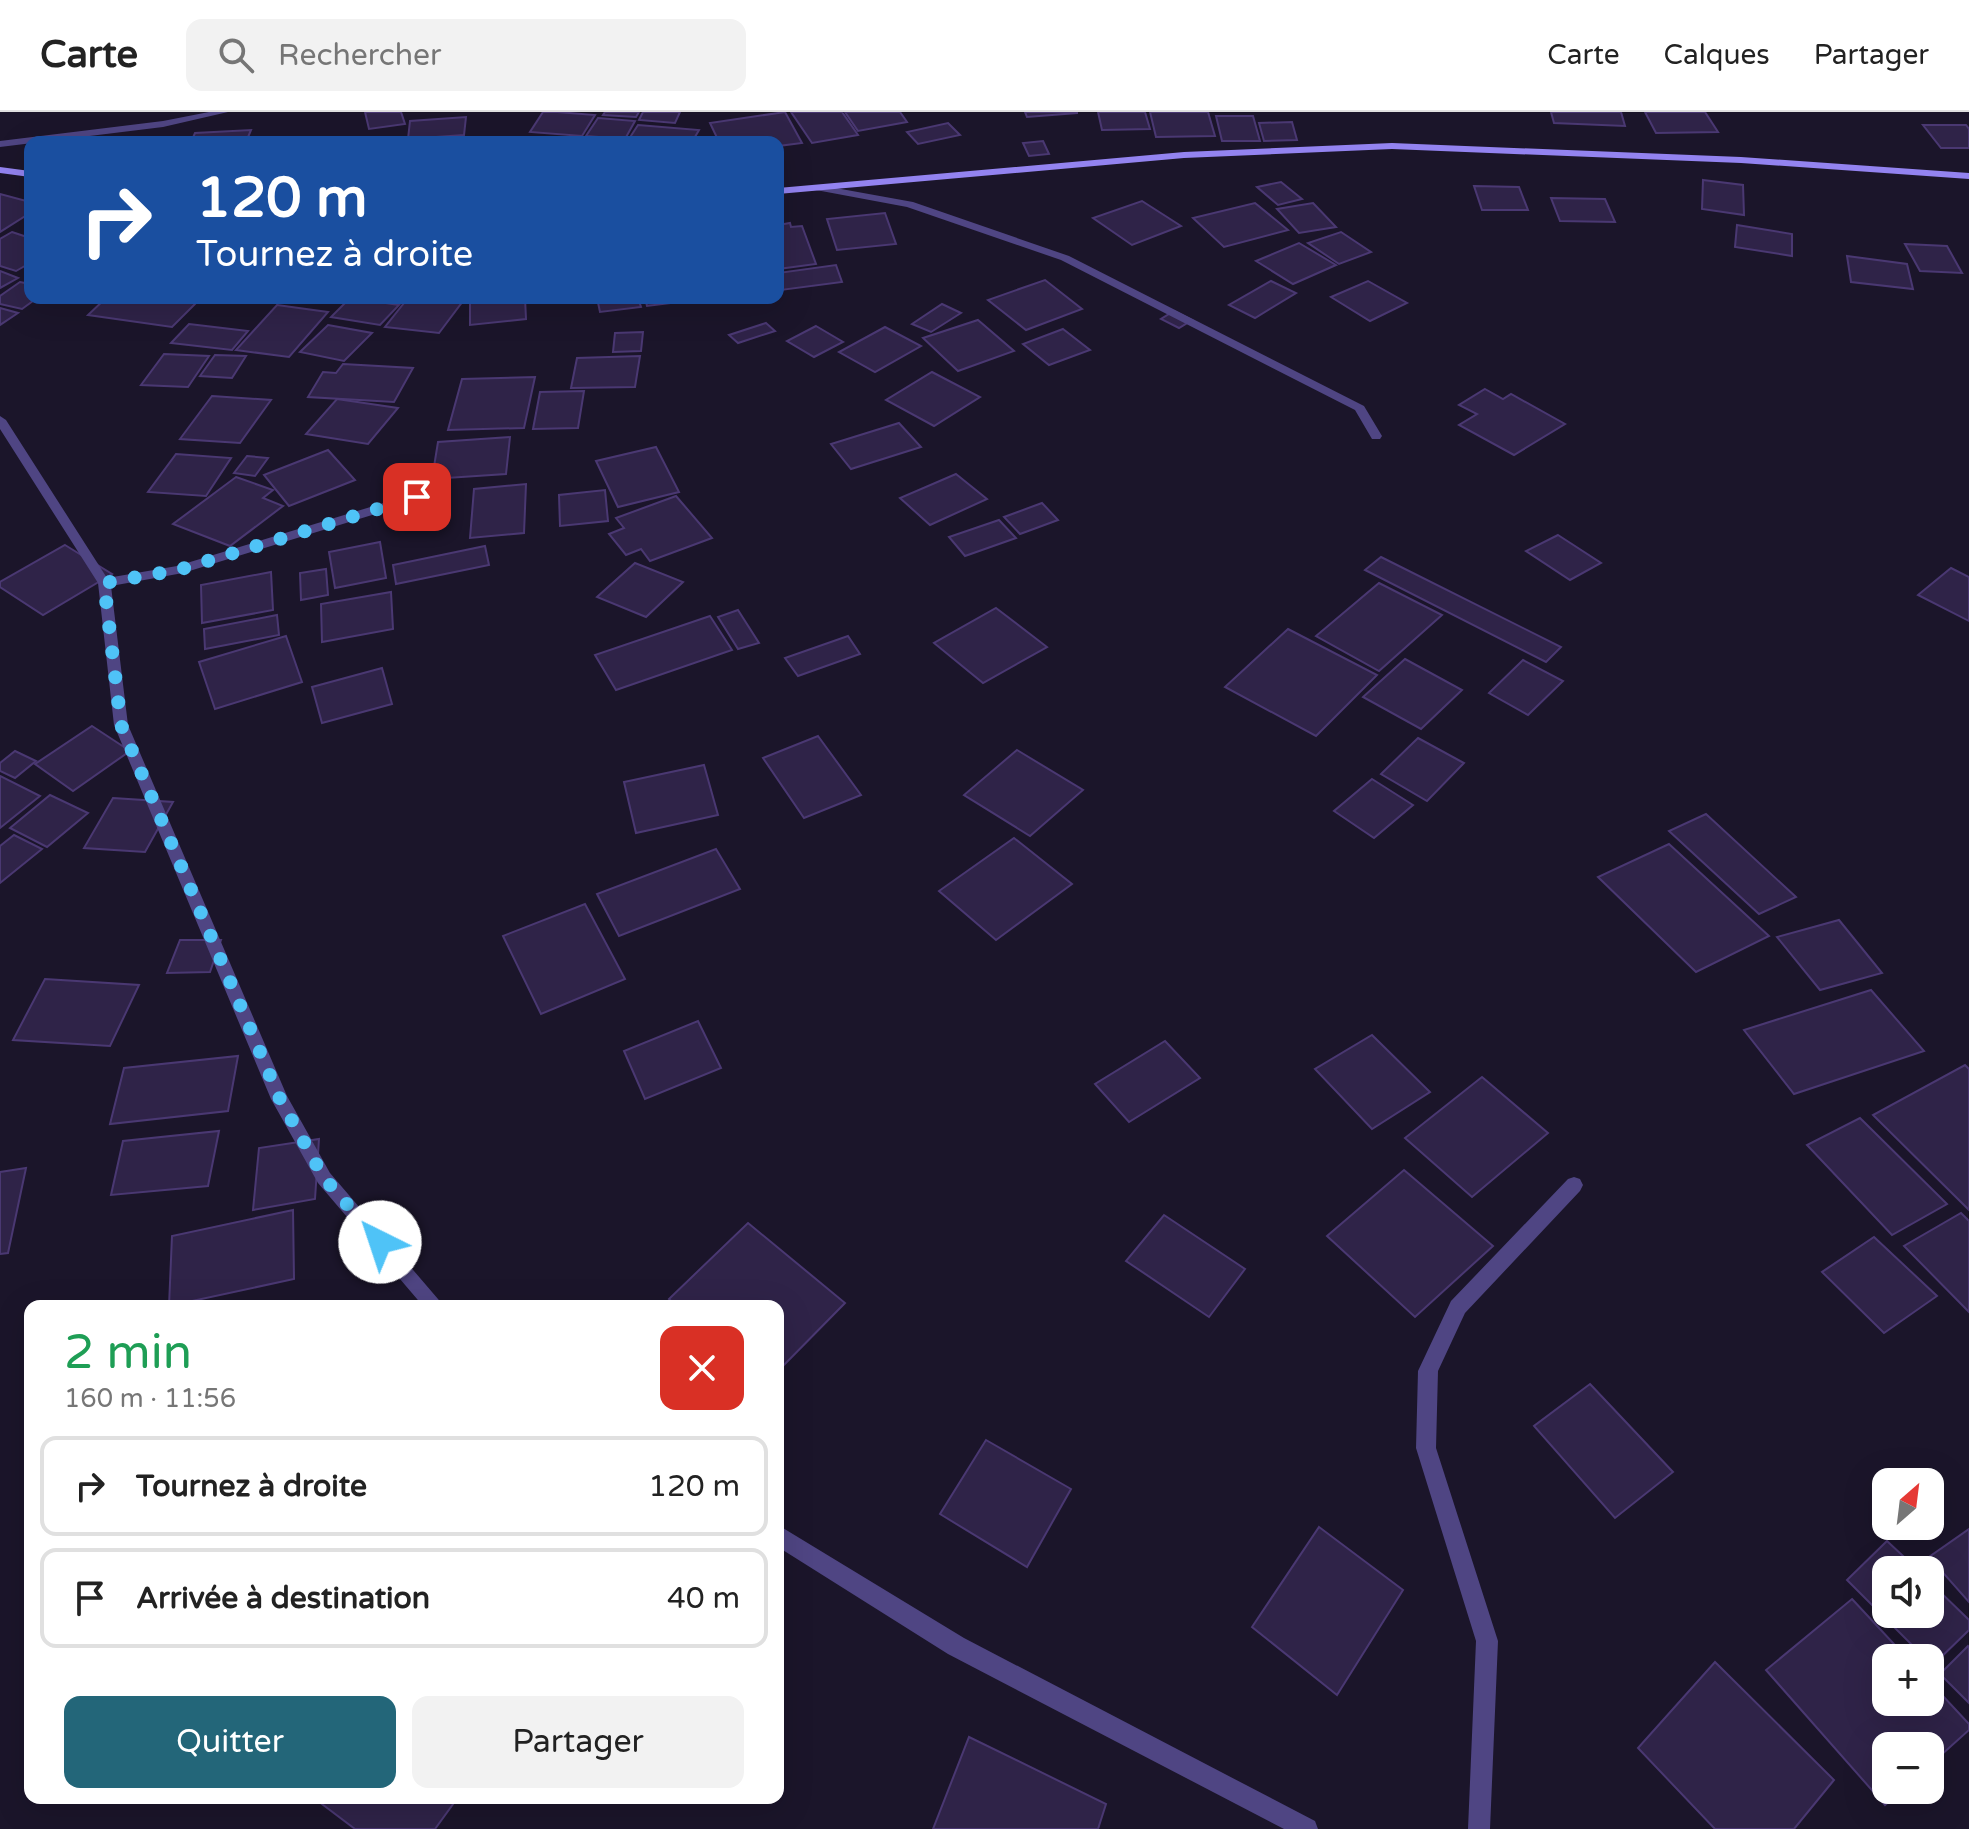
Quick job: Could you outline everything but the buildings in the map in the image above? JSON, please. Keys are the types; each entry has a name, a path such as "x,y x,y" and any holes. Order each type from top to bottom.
{"main road":[{"path":"784,191 1184,155 1392,146 1741,160 1969,176"},
{"path":"0,170 24,173"}],"street":[{"path":"65,136 163,124 223,112"},
{"path":"0,144 24,141"},
{"path":"819,188 909,204 1065,258 1360,408 1376,436"},
{"path":"0,420 104,583 121,725 280,1099 324,1178 430,1300"},
{"path":"104,583 178,570 417,497"},
{"path":"1479,1829 1487,1641 1426,1448 1428,1371 1458,1307 1574,1185"},
{"path":"784,1539 956,1646 1307,1829"}],"route":[{"path":"380,1242 324,1178 280,1099 121,725 104,583 178,570 417,497"}]}
